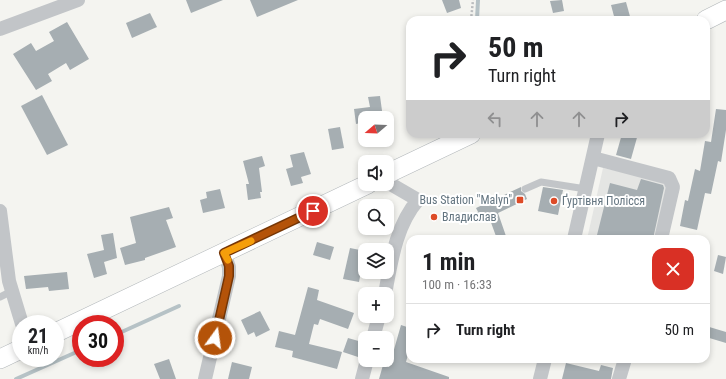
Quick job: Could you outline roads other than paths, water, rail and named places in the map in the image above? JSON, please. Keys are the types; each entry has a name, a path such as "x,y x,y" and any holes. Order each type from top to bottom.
{"main road":[{"path":"710,18 726,10"},
{"path":"394,171 463,138"},
{"path":"64,329 358,189"},
{"path":"0,359 12,353"}],"street":[{"path":"0,29 78,0"},
{"path":"575,235 597,138"},
{"path":"593,158 669,178 673,187 662,235"},
{"path":"386,287 395,249 406,217 418,200 394,186"},
{"path":"0,210 6,264 6,294 17,315"},
{"path":"205,379 229,276 229,266 224,253"},
{"path":"540,379 544,363"},
{"path":"619,379 624,363"},
{"path":"362,379 365,367"}],"lane":[{"path":"525,189 541,182 586,189"}],"waterway":[{"path":"477,16 478,0"},
{"path":"124,331 179,306"},
{"path":"16,379 72,354"}],"place":[{"name":"Bus Station \"Malyn\"","path":"520,200"},
{"name":"Ґуртівня Полісся","path":"554,201"},
{"name":"Владислав","path":"434,217"}]}
